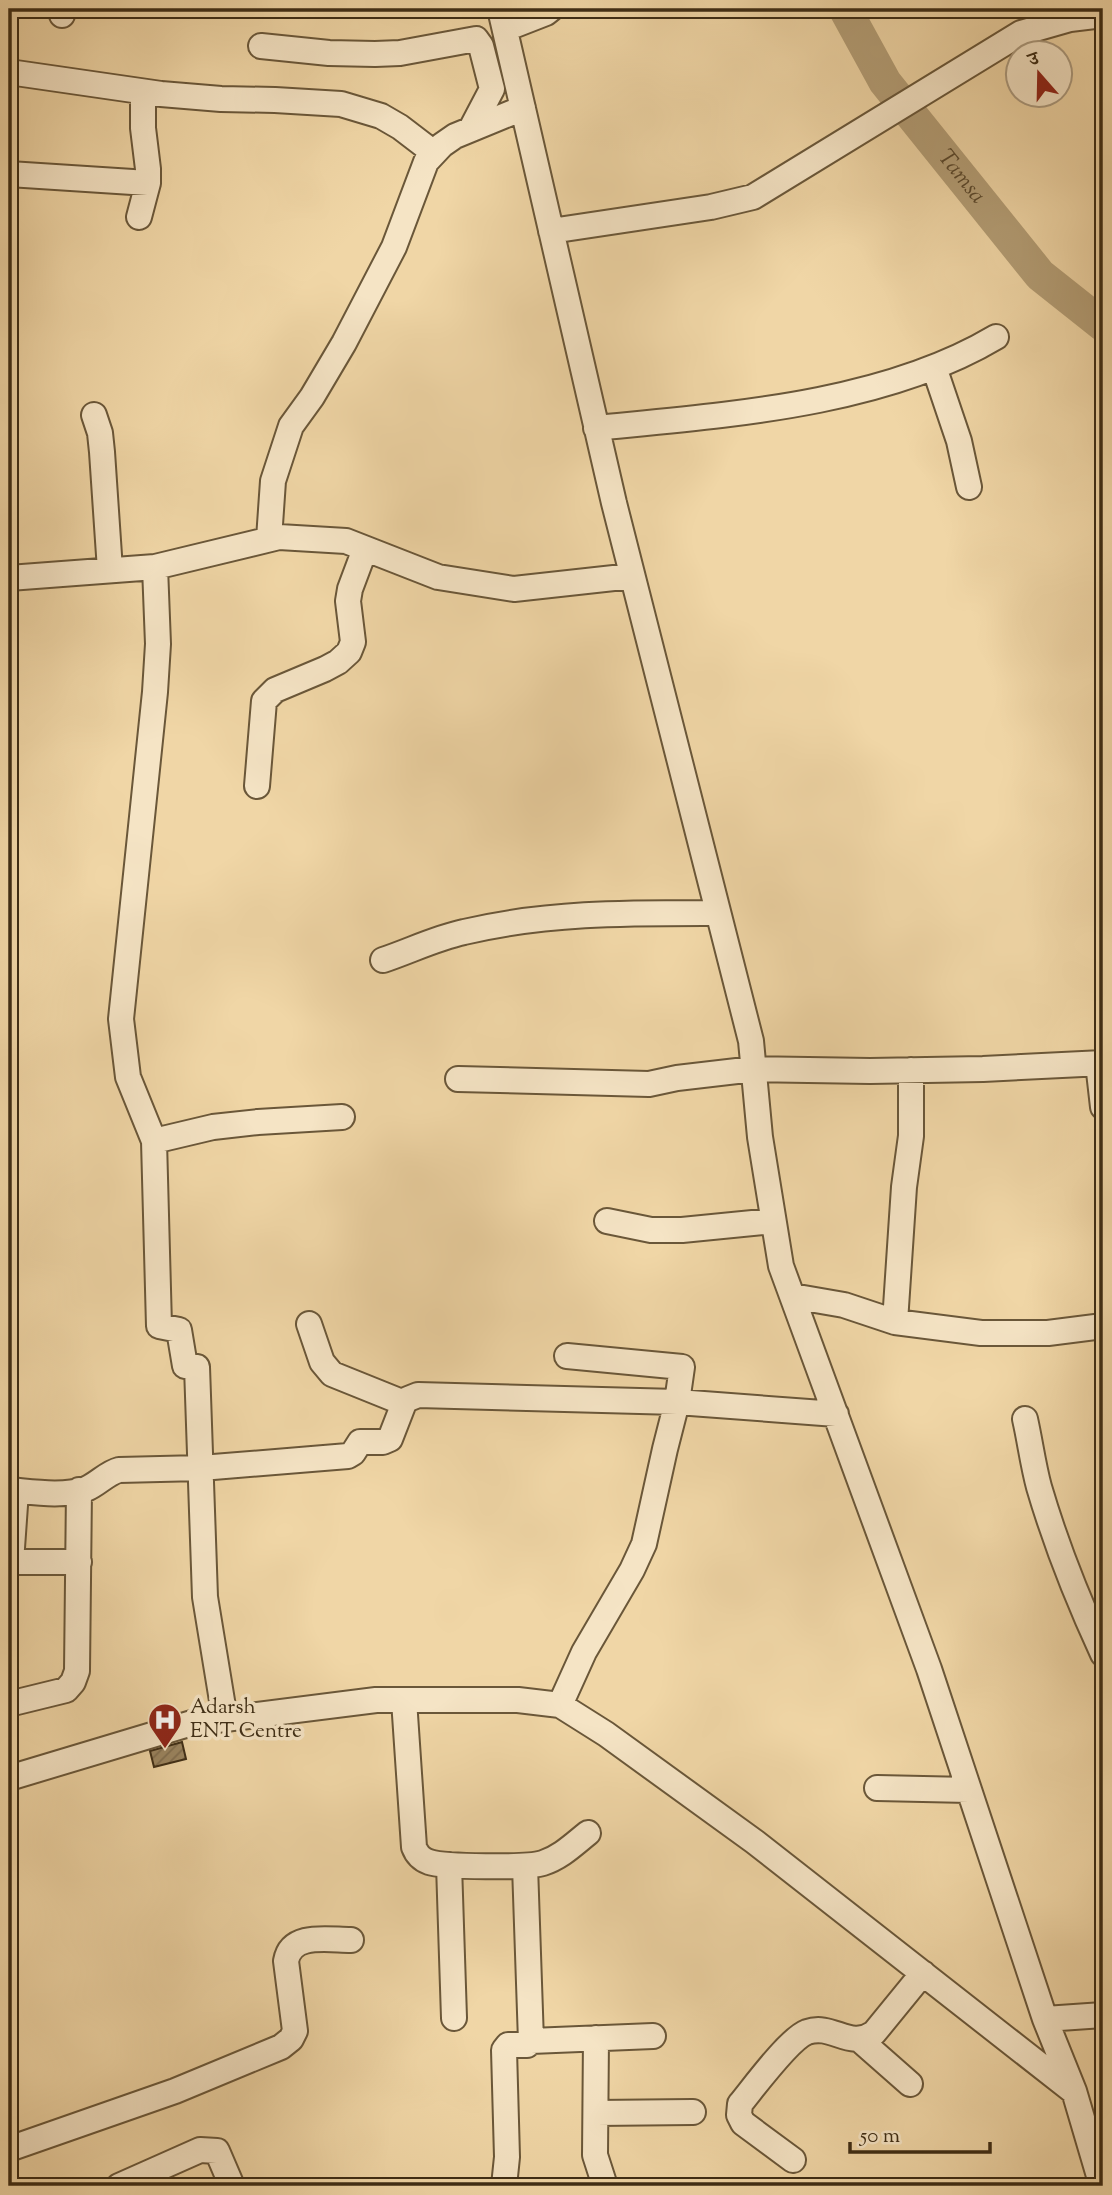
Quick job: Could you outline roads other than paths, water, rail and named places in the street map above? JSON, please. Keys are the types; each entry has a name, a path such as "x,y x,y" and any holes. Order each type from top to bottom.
{"street":[{"path":"551,9 546,13 503,19 596,428 751,1041 760,1137 781,1266 929,1669 1045,2019 1074,2091 1102,2186"},
{"path":"551,231 711,207 753,197 1021,33 1070,19 1103,15"},
{"path":"261,46 329,53 400,53 476,39 481,46 492,89 471,129"},
{"path":"9,72 143,92 353,107 381,116 434,153"},
{"path":"139,217 148,183 143,92"},
{"path":"269,539 273,481 291,426 313,397 345,343 394,247 426,162 442,145 471,129 523,108"},
{"path":"9,174 148,183"},
{"path":"596,428 729,415 870,387 934,367 971,352 996,337"},
{"path":"934,367 960,441 969,487"},
{"path":"94,415 102,452 110,570"},
{"path":"9,578 155,567 279,537 346,541 438,577 514,589 632,576"},
{"path":"257,786 264,701 275,690 325,669 349,652 353,642 348,601 365,549"},
{"path":"155,567 158,644 155,692 121,1019 128,1077 154,1140 159,1326 179,1330 185,1366 197,1367 205,1597 225,1719"},
{"path":"383,960 415,950 445,936 501,924 584,914 718,914"},
{"path":"458,1079 649,1084 754,1069 911,1070 1100,1063 1103,1107"},
{"path":"895,1322 904,1187 911,1136 911,1070"},
{"path":"154,1140 258,1122 342,1117"},
{"path":"607,1221 651,1230 682,1230 774,1221"},
{"path":"792,1296 844,1305 895,1322 981,1334 1048,1333 1103,1326"},
{"path":"309,1324 322,1362 332,1374 404,1403"},
{"path":"560,1705 584,1652 639,1559 677,1402 682,1367 567,1356"},
{"path":"79,1562 10,1562 12,1491 63,1493 79,1490 119,1470 201,1468 348,1455 353,1453 360,1442 383,1442 390,1439 404,1403 418,1395 677,1402 836,1414"},
{"path":"1025,1419 1039,1486 1050,1520 1078,1599 1103,1654"},
{"path":"9,1704 66,1690 77,1671 79,1490"},
{"path":"9,1778 192,1723 376,1700 518,1700 560,1705 606,1734 755,1842 1074,2091"},
{"path":"404,1700 414,1847 425,1861 449,1865 539,1864 559,1856 588,1833"},
{"path":"877,1788 970,1790"},
{"path":"449,1865 454,2018"},
{"path":"525,1866 531,2041"},
{"path":"9,2149 175,2091 281,2047 295,2031 286,1961 292,1946 313,1939 351,1940"},
{"path":"860,2040 874,2032 923,1973"},
{"path":"1045,2019 1103,2015"},
{"path":"793,2160 743,2123 739,2115 740,2104 795,2039 820,2030 860,2040 910,2084"},
{"path":"504,2186 507,2157 504,2050 508,2045 527,2045 531,2041 653,2036"},
{"path":"596,2038 595,2155 606,2186"},
{"path":"596,2113 693,2112"},
{"path":"119,2186 200,2150 210,2149 218,2151 232,2186"}],"waterway":[{"name":"Tamsa","path":"845,9 885,82 1040,275 1103,325"}],"place":[{"name":"Adarsh ENT Centre","path":"165,1750"}]}
